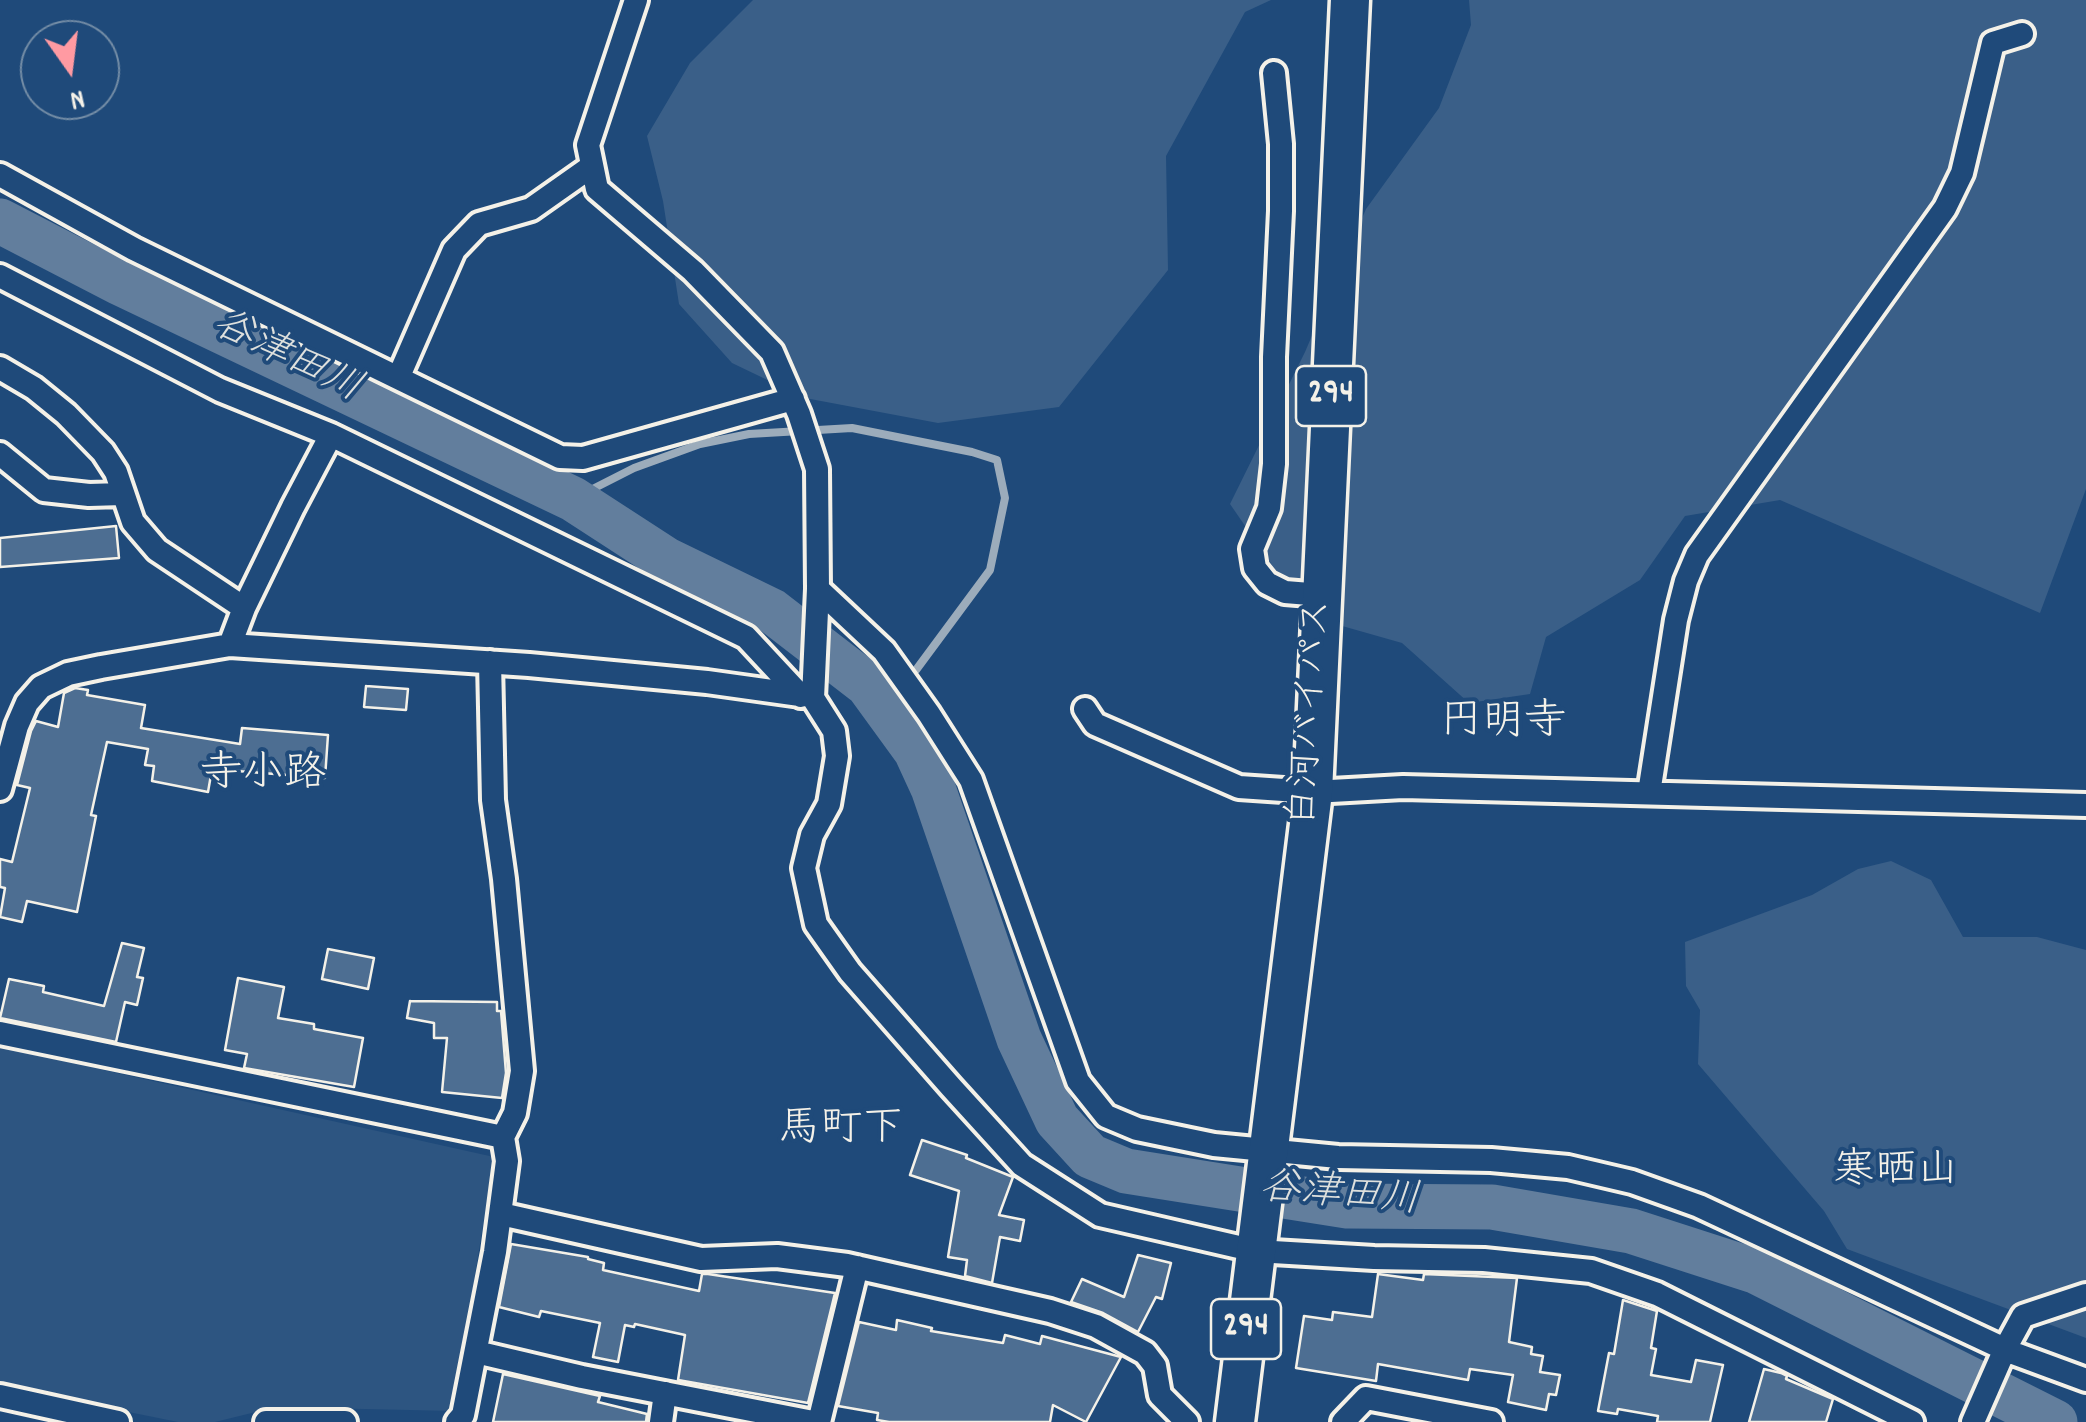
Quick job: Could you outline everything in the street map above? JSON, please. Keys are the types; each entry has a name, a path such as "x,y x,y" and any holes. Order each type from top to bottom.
{"highway":[{"name":"白河バイパス","path":"1235,1422 1313,792 1350,0"}],"street":[{"path":"636,0 588,145 597,189 693,271 772,352 796,406 817,468 818,590 807,697"},
{"path":"1649,793 1676,620 1697,555 1945,208 1962,173 1994,43 2022,34"},
{"path":"1274,73 1282,194 1274,357 1274,464 1269,508 1252,549 1255,568 1267,583 1285,592 1322,594"},
{"path":"399,376 454,250 479,224 531,209 592,166"},
{"path":"0,175 134,249 560,457 582,458 796,406"},
{"path":"0,276 220,390 332,434 746,638 807,697 834,732 837,756 829,804 812,835 804,868 816,924 850,972 1022,1165 1100,1215 1257,1244 1374,1258 1484,1260 1591,1271 1656,1294 1912,1422"},
{"path":"0,368 55,406 103,452 116,472 133,522 157,550 244,608"},
{"path":"230,645 244,608 332,434"},
{"path":"0,454 44,490 122,494"},
{"path":"818,590 884,651 971,780 1078,1081 1106,1116 1137,1129 1269,1155 1491,1160 1568,1168 1632,1182 1699,1206 2002,1357 2086,1380"},
{"path":"0,788 17,726 27,703 40,687 68,674 100,666 230,645 490,662 707,682 807,697"},
{"path":"456,1422 463,1415 476,1352 501,1214 507,1162 503,1137 516,1113 522,1071 504,880 492,800 490,662"},
{"path":"1085,709 1095,724 1239,787 1313,792 1403,787 2086,806"},
{"path":"0,1033 503,1137"},
{"path":"501,1214 701,1259 776,1256 857,1267 1050,1311 1096,1326 1145,1353 1155,1366 1160,1396 1187,1422"},
{"path":"476,1352 816,1422 857,1267"},
{"path":"1974,1422 2023,1316 2086,1295"},
{"path":"661,1422 666,1393"},
{"path":"0,1396 118,1422"},
{"path":"1343,1422 1366,1398 1491,1422"},
{"path":"266,1422 346,1422"}],"shaded area":[{"path":"753,0 1271,0 1245,12 1166,156 1168,270 1059,407 938,423 805,398 732,363 679,304 663,201 647,136 690,63"},
{"path":"1469,0 2086,0 2086,489 2040,613 1780,500 1685,516 1640,580 1546,637 1530,694 1469,703 1402,643 1307,616 1230,504 1305,352 1366,209 1439,108 1471,25"},
{"path":"1891,861 1931,880 1963,937 2037,937 2086,950 2086,1338 1847,1249 1824,1211 1698,1064 1700,1010 1686,986 1685,942 1812,895 1858,869"},
{"path":"0,1047 494,1157 453,1411 276,1407 215,1422 178,1422 0,1386"}],"building":[{"path":"116,526 119,558 0,567 0,538"},
{"path":"366,686 408,689 406,710 364,707"},
{"path":"75,688 88,690 87,695 145,705 141,728 240,744 242,728 328,735 325,778 212,769 208,792 152,781 154,766 145,765 148,749 107,742 91,815 96,816 77,912 27,901 22,922 0,917 5,888 0,887 0,859 12,862 30,788 17,785 31,731 36,721 58,727 64,693"},
{"path":"122,943 144,948 137,977 143,978 137,1005 125,1002 116,1042 0,1018 9,979 44,986 43,992 104,1006"},
{"path":"328,949 374,958 368,989 322,979"},
{"path":"238,978 284,987 278,1018 363,1038 354,1087 244,1068 247,1054 225,1050"},
{"path":"410,1001 497,1002 506,1073 502,1098 442,1092 447,1038 434,1038 434,1023 407,1018"},
{"path":"922,1140 967,1155 966,1158 1013,1177 999,1215 1024,1220 1020,1241 1000,1237 992,1283 965,1276 967,1260 948,1257 959,1191 910,1175"},
{"path":"511,1244 588,1257 604,1263 603,1270 699,1291 702,1274 708,1274 835,1293 808,1403 678,1380 685,1335 625,1325 618,1362 593,1357 600,1323 541,1311 539,1317 499,1307"},
{"path":"1138,1255 1171,1263 1162,1299 1156,1297 1138,1332 1103,1313 1071,1302 1082,1279 1124,1297"},
{"path":"1378,1274 1423,1280 1424,1274 1517,1278 1509,1342 1532,1347 1531,1354 1543,1356 1540,1372 1560,1375 1556,1395 1549,1394 1546,1410 1508,1402 1513,1375 1470,1369 1468,1380 1378,1364 1376,1381 1296,1368 1304,1316 1332,1320 1333,1312 1372,1317"},
{"path":"1623,1300 1657,1311 1651,1375 1691,1382 1696,1360 1723,1365 1710,1422 1657,1422 1658,1416 1618,1409 1617,1414 1598,1411 1609,1353 1614,1354"},
{"path":"897,1320 932,1328 931,1331 1003,1343 1005,1335 1040,1344 1042,1336 1121,1357 1086,1422 1053,1405 1050,1422 889,1422 877,1420 878,1413 838,1406 859,1322 896,1330"},
{"path":"1764,1369 1781,1373 1786,1379 1833,1399 1826,1422 1749,1422"},
{"path":"503,1374 600,1396 598,1402 647,1414 646,1422 493,1422"}],"waterway":[{"name":"谷津田川","path":"0,221 120,283 573,499 667,560 772,611 868,685 916,751 933,788 1019,1039 1057,1120 1090,1156 1126,1171 1347,1206 1492,1207 1631,1231 1755,1271 2055,1422"},
{"name":"谷津田川","path":"573,499 634,468 700,444 749,434 852,428 997,460 1005,498 990,570 916,670 881,701"}],"district":[{"name":"円明寺","path":"1503,726"},
{"name":"寺小路","path":"263,778"},
{"name":"馬町下","path":"841,1133"},
{"name":"寒晒山","path":"1896,1175"}]}
